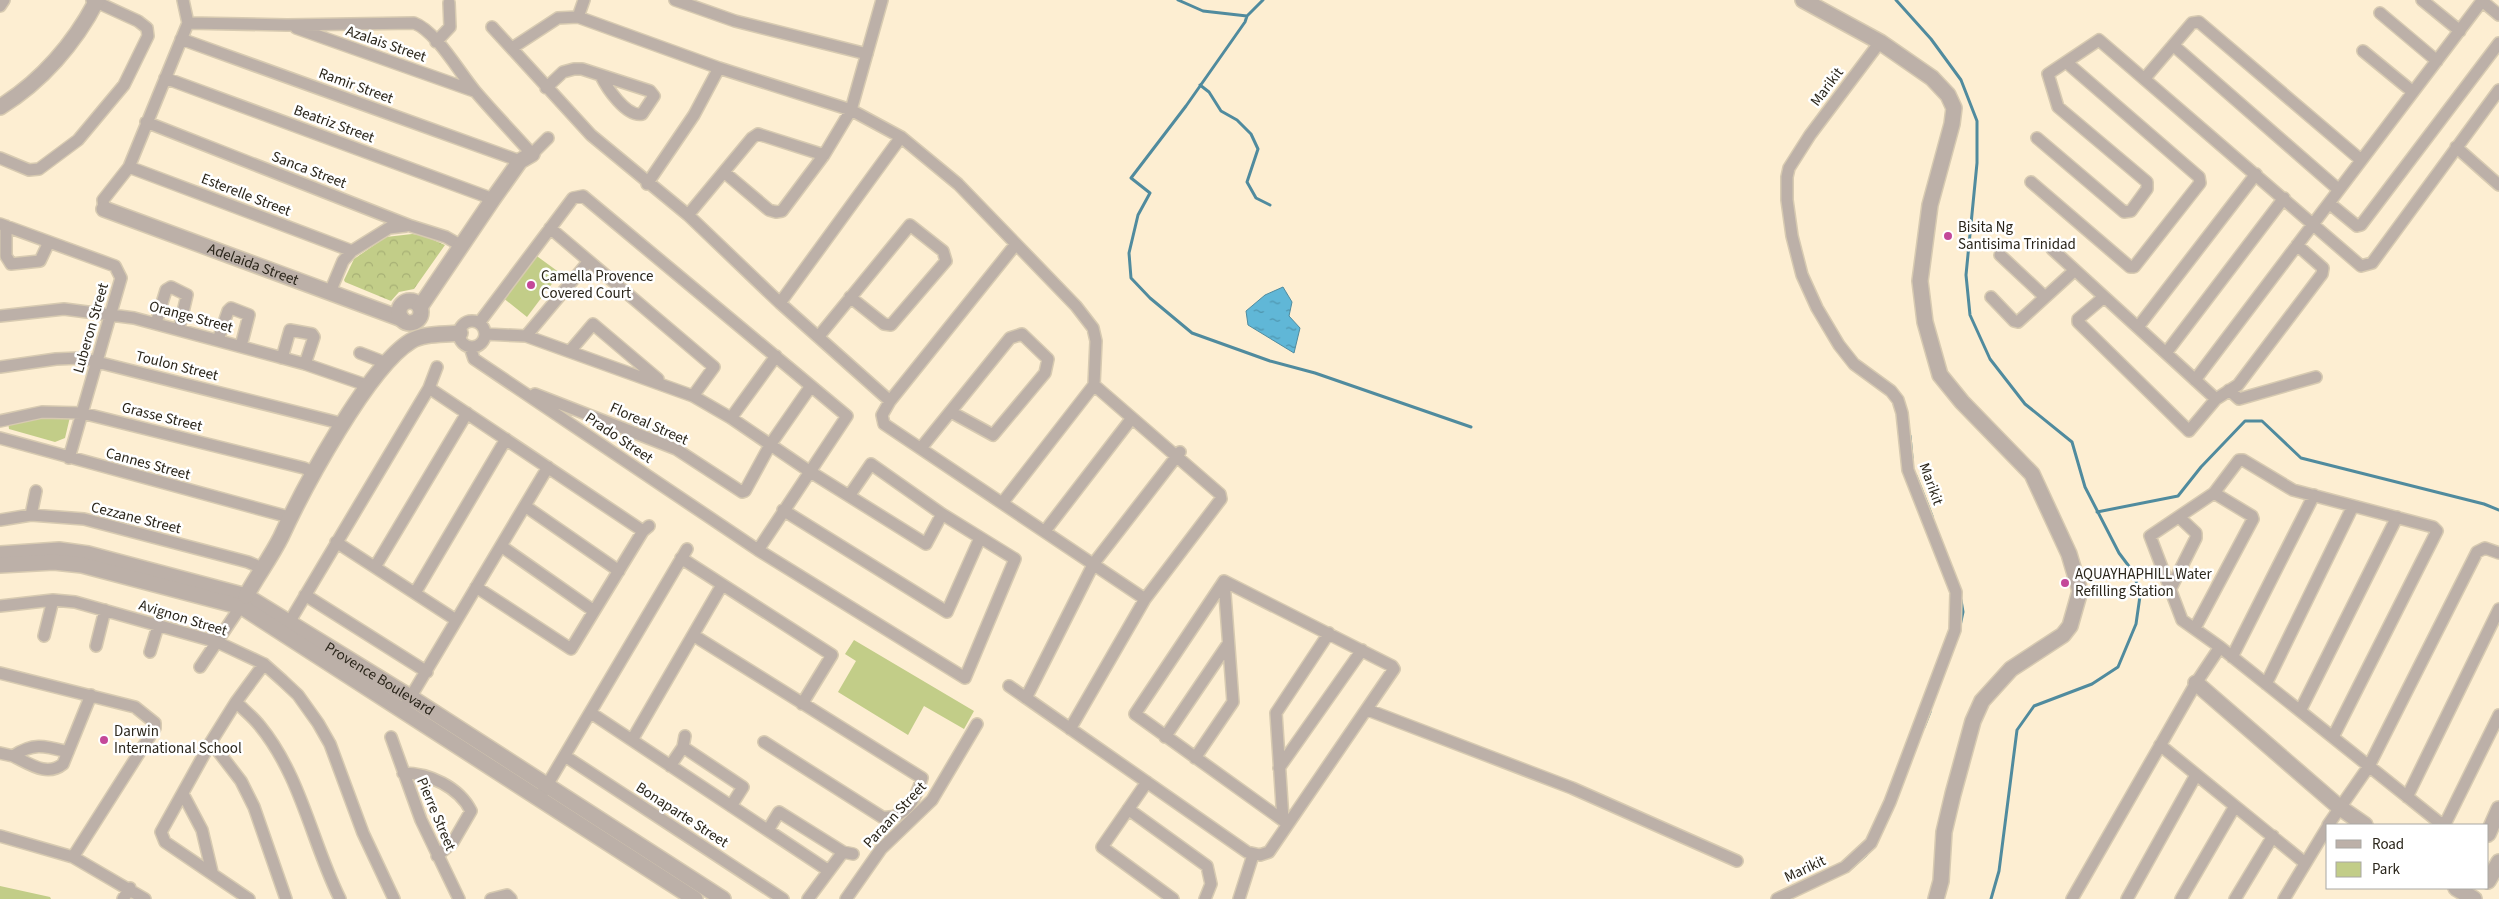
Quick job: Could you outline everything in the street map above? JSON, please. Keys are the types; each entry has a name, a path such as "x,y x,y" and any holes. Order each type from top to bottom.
{"street":[{"path":"0,6 4,0"},
{"path":"104,209 104,200 129,167 188,22 183,0"},
{"path":"578,17 584,0"},
{"path":"675,0 735,21 867,54"},
{"path":"724,172 768,210 782,211 824,155 851,110 882,0"},
{"path":"1803,0 1880,42 1932,78 1948,94 1954,108 1952,124 1930,205 1920,281 1925,322 1940,375 1962,402 2032,474 2069,554 2080,591 2070,626 2063,634 2011,669 1982,701 1973,721 1952,794 1944,832 1941,882 1936,899"},
{"path":"2422,0 2460,31"},
{"path":"0,107 16,98 48,70 75,36 95,1 138,21 147,28 148,36 124,85 78,140 39,169 29,170 0,158"},
{"path":"2195,380 2482,1 2499,15"},
{"path":"436,42 450,27 449,3"},
{"path":"2380,13 2437,61"},
{"path":"512,48 558,18 578,17 719,68 851,110 901,137 958,184 1076,306 1093,328 1096,341 1094,385 1003,502"},
{"path":"188,22 287,25 414,22 420,25 436,42 526,158"},
{"path":"2145,78 2192,23 2199,22 2361,160"},
{"name":"Azalais Street","path":"287,25 475,91"},
{"path":"492,27 591,135 648,184 688,215 780,303 890,401"},
{"name":"Ramir Street","path":"181,39 526,158"},
{"path":"2037,138 2124,212 2131,211 2147,189 2147,182 2058,107 2048,74 2099,40 2362,266 2366,266 2372,263 2499,90"},
{"name":"Marikit","path":"1777,899 1845,867 1870,843 1890,802 1955,630 1956,592 1908,470 1902,413 1898,400 1891,391 1854,364 1838,345 1802,275 1792,236 1788,209 1786,177 1789,168 1810,135 1880,42"},
{"path":"2329,204 2357,226 2361,225 2499,43"},
{"path":"2173,45 2339,190"},
{"path":"2363,51 2413,92"},
{"path":"2032,182 2130,266 2134,267 2200,183 2199,177 2066,62"},
{"path":"648,184 694,115 719,68"},
{"path":"546,88 563,72 574,69 601,76"},
{"name":"Beatriz Street","path":"165,78 493,199"},
{"name":"Sanca Street","path":"146,122 410,226 446,237 460,246"},
{"path":"688,215 758,134 824,155"},
{"path":"780,303 901,137"},
{"path":"420,337 400,313 404,304 411,301 420,307 493,199 526,158 548,138"},
{"path":"2456,147 2499,185"},
{"name":"Esterelle Street","path":"129,167 352,251"},
{"path":"2138,328 2256,174"},
{"path":"479,323 573,198 583,196 848,416 809,471 758,550"},
{"path":"2166,353 2284,198"},
{"name":"Adelaida Street","path":"104,209 408,321"},
{"path":"3,225 6,256 11,264 40,261 49,242"},
{"name":"Luberon Street","path":"3,225 115,266 121,278 69,458"},
{"path":"819,336 850,297 910,225 943,251 946,261 890,325 884,324 850,297"},
{"path":"330,292 343,262 352,251 389,228 410,226"},
{"path":"550,228 714,367 693,396"},
{"path":"1016,244 890,401 882,415 884,424 1145,599"},
{"path":"2104,297 2078,319 2078,322 2186,431 2191,430 2216,399 2238,384 2322,274 2323,268 2297,245"},
{"path":"2052,250 2216,399"},
{"path":"2000,255 2045,296"},
{"path":"526,336 589,261"},
{"path":"1991,297 2016,322 2075,270"},
{"path":"156,322 166,290 171,287 187,295 179,329"},
{"path":"218,340 228,311 231,308 249,315 241,346"},
{"name":"Orange Street","path":"0,316 64,309 156,322 305,364 370,386"},
{"path":"479,323 467,322 460,333 462,342 470,347 479,345 485,334"},
{"path":"479,323 485,334"},
{"path":"570,351 593,324 663,384"},
{"path":"282,358 290,330 312,334 314,337 305,364"},
{"path":"200,667 244,602 289,517 344,424 386,363 401,348 420,337 460,333"},
{"path":"485,334 526,336 693,396 731,418 809,471 926,544 942,514"},
{"path":"921,448 1010,338 1016,334 1022,334 1048,359 1045,373 993,435 951,412"},
{"name":"Prado Street","path":"470,347 474,359 758,550 965,678 1015,559 980,538"},
{"path":"360,353 386,363"},
{"path":"731,418 776,356"},
{"name":"Toulon Street","path":"0,366 56,359 82,358 344,424"},
{"path":"290,621 429,388 437,367"},
{"path":"2229,390 2239,399 2316,377"},
{"path":"1070,729 1145,599 1221,498 1220,494 1179,454 1132,418 1094,385"},
{"name":"Floreal Street","path":"515,386 676,449 742,492 745,491 770,445"},
{"path":"770,445 810,386"},
{"path":"429,388 646,529 571,649 476,587"},
{"name":"Grasse Street","path":"0,421 42,412 82,413 304,468 315,473"},
{"path":"376,567 467,413"},
{"path":"1045,531 1132,418"},
{"name":"Cannes Street","path":"0,438 289,517"},
{"path":"415,593 506,439"},
{"path":"1026,698 1094,563 1179,454"},
{"path":"2333,738 2436,537 2437,530 2433,526 2293,490 2243,460 2239,460 2214,493 2150,536 2182,620 2196,628 2333,738 2440,823 2446,822 2499,716"},
{"path":"783,510 947,612 980,538 871,464 849,496"},
{"path":"403,711 548,467"},
{"path":"31,515 36,491"},
{"path":"2196,628 2253,519 2252,516 2214,493"},
{"path":"2232,657 2314,495"},
{"path":"525,506 619,571"},
{"path":"2266,684 2353,506"},
{"name":"Cezzane Street","path":"0,520 31,515 84,519 248,562 262,568"},
{"path":"2170,590 2196,538 2196,533 2179,517"},
{"path":"2300,711 2397,517"},
{"path":"336,542 456,620"},
{"path":"501,546 594,611"},
{"path":"2329,824 2339,806 2369,766 2477,552 2485,548 2499,553"},
{"name":"Provence Boulevard","path":"0,554 60,550 88,554 244,602 290,621 410,698 696,899"},
{"path":"544,792 684,554 722,585 832,655 802,704"},
{"name":"Provence Boulevard","path":"0,566 54,562 82,565 244,602 403,711 724,899"},
{"path":"1009,686 1253,855 1269,852 1286,822 1368,710 1394,669 1362,650 1224,581"},
{"path":"1195,758 1233,702 1224,581"},
{"path":"1224,581 1135,712 1136,716 1286,822"},
{"path":"632,740 722,585"},
{"path":"305,595 426,672"},
{"path":"44,636 54,600"},
{"name":"Avignon Street","path":"0,606 54,600 74,602 217,642 264,664 298,695 318,723 342,774 364,833 394,899"},
{"path":"2408,797 2499,609"},
{"path":"96,646 105,610"},
{"path":"150,652 158,626"},
{"path":"1286,822 1279,768 1276,713 1329,633"},
{"path":"692,636 922,778 909,807 896,816 882,817 764,742"},
{"path":"1165,737 1228,644"},
{"path":"2072,899 2196,683 2220,647"},
{"path":"1279,768 1362,650"},
{"path":"248,899 212,872 165,842 161,832 167,816 183,794 211,742 236,702 264,664"},
{"path":"0,673 135,707 154,723 155,728 73,857"},
{"path":"2196,683 2339,806 2364,824"},
{"path":"0,753 13,756 47,771 56,770 63,764 91,696"},
{"path":"236,702 260,726 277,750 296,789 328,875 340,899"},
{"path":"1368,710 1572,788 1737,861"},
{"path":"590,713 829,871"},
{"name":"Paraan Street","path":"846,899 881,850 932,800 977,724"},
{"name":"Pierre Street","path":"391,738 403,773 437,856 459,899"},
{"path":"211,742 241,780 254,807 286,899"},
{"path":"670,766 684,742 743,788 731,806"},
{"path":"2160,745 2305,863"},
{"path":"13,756 26,747 45,746 68,752"},
{"name":"Bonaparte Street","path":"565,756 783,899"},
{"path":"403,773 420,773 442,783 465,798 472,812 453,842 437,856"},
{"path":"2127,899 2196,775"},
{"path":"1147,782 1102,847 1173,899"},
{"path":"183,794 202,830 212,872"},
{"path":"2181,899 2235,806"},
{"path":"768,830 782,807 848,853 829,871 808,899"},
{"path":"1128,809 1207,866 1211,884 1205,899"},
{"path":"2489,832 2499,809"},
{"path":"2284,899 2326,828"},
{"path":"0,836 73,857 130,888 145,899"},
{"path":"2235,899 2272,836"},
{"path":"1239,899 1253,855"},
{"path":"2489,879 2499,862"},
{"path":"123,899 130,888"},
{"path":"2459,889 2475,899 2483,889"},
{"path":"491,899 507,895 511,899"}],"green space":[{"path":"412,234 422,235 445,245 414,289 399,292 391,301 345,282 344,280 354,259 386,237"},
{"name":"Camella Provence Covered Court","path":"534,254 560,273 527,317 502,297"},
{"path":"24,416 70,417 65,438 55,442 9,429 8,421"},
{"path":"854,640 974,711 964,729 924,706 908,735 838,692 856,661 845,654"},
{"path":"0,886 50,897 51,899 0,899"}],"water":[{"path":"1283,287 1292,302 1289,316 1300,328 1294,353 1248,325 1246,311 1265,295"}],"waterway":[{"path":"1178,0 1203,11 1247,16 1263,0"},
{"path":"1896,0 1931,39 1961,80 1977,121 1977,163 1966,275 1970,315 1990,359 2025,404 2072,442 2085,487 2119,553 2134,573 2140,596 2136,624 2118,667 2092,684 2034,706 2017,730 1999,871 1991,899"},
{"path":"1247,16 1245,22 1186,106 1131,178 1150,193 1138,215 1129,253 1131,278 1150,298 1192,333 1270,361 1315,373 1471,427"},
{"path":"1200,85 1209,92 1221,111 1237,120 1251,134 1258,149 1247,182 1256,198 1270,205"},
{"path":"2097,512 2178,496 2201,467 2245,421 2262,421 2301,458 2484,504 2499,510"},
{"path":"1910,436 1912,458"},
{"path":"1916,476 1932,516"},
{"path":"1960,626 1963,612 1961,600"},
{"path":"1924,727 1930,712"},
{"path":"1850,869 1866,855"}],"place":[{"name":"Bisita Ng Santisima Trinidad","path":"1948,236"},
{"name":"Camella Provence Covered Court","path":"531,285"},
{"name":"AQUAYHAPHILL Water Refilling Station","path":"2065,583"},
{"name":"Darwin International School","path":"104,740"}]}
